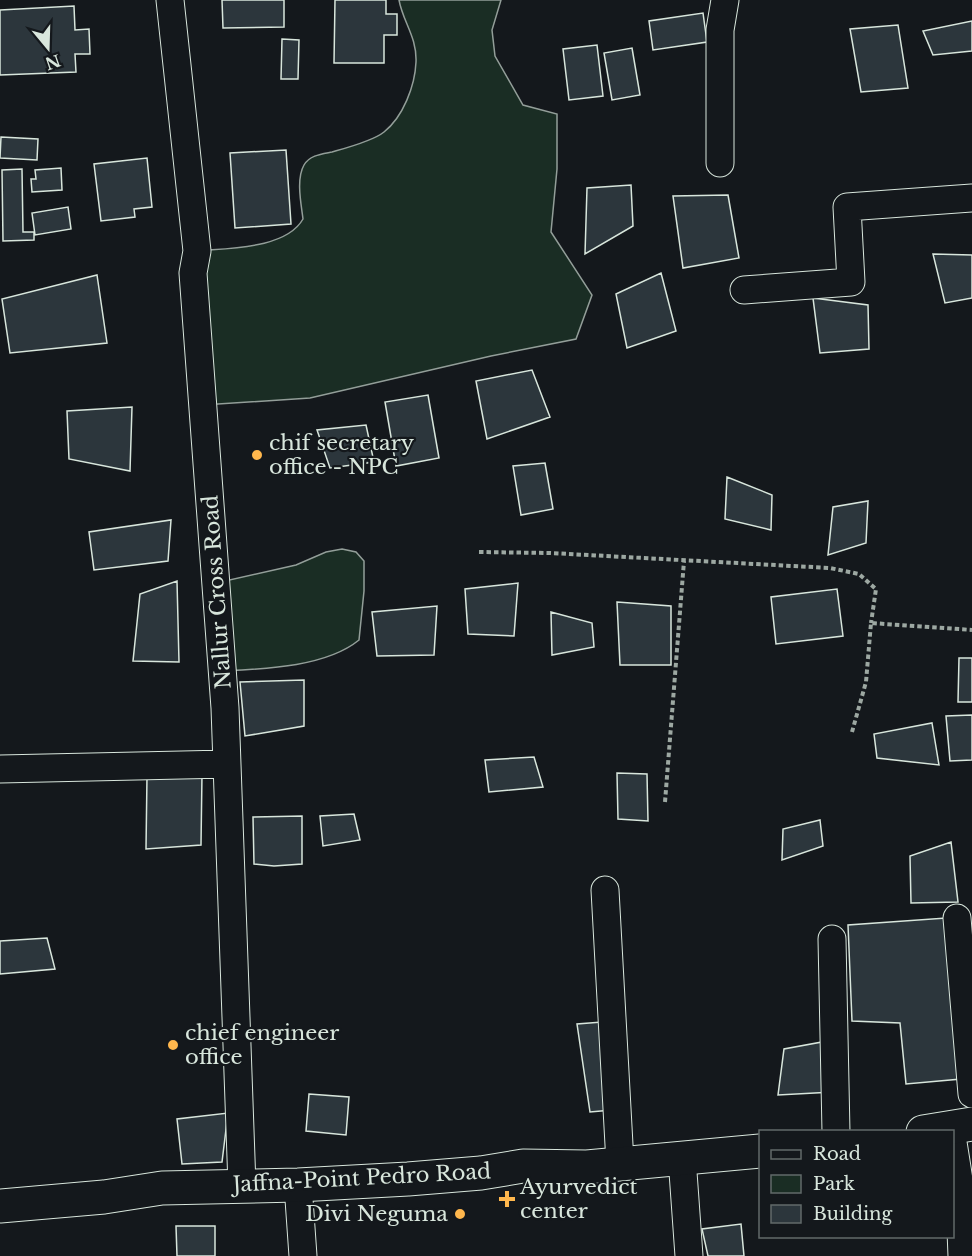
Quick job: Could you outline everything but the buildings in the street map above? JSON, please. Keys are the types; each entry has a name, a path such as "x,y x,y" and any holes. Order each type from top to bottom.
{"main road":[{"name":"Jaffna-Point Pedro Road","path":"0,1206 104,1197 162,1188 297,1185 435,1177 524,1166 587,1167 759,1151"}],"street":[{"name":"Nallur Cross Road","path":"170,0 197,251 193,273 212,508 227,764 242,1186"},
{"path":"720,163 720,30 725,0"},
{"path":"744,290 851,282 847,207 972,198"},
{"path":"0,768 227,764"},
{"path":"605,890 620,1163"},
{"path":"957,918 972,1094"},
{"path":"832,939 836,1130"},
{"path":"954,1152 959,1180 962,1256"},
{"path":"682,1158 689,1256"},
{"path":"297,1185 303,1256"}],"path":[{"path":"479,552 550,553 830,568 859,574 876,589 866,682 852,732"},
{"path":"665,802 684,561"},
{"path":"871,623 972,630"}],"green space":[{"path":"399,0 501,0 492,30 495,56 523,105 557,114 557,169 551,232 592,295 576,339 491,356 310,398 203,405 197,251 270,242 295,229 303,219 300,177 304,165 316,156 373,138 391,126 407,100 416,62 412,37"},
{"path":"342,549 356,552 364,561 364,591 359,640 330,656 312,661 294,665 222,671 216,583 296,565 326,552"}],"place":[{"name":"chif secretary office - NPC","path":"257,455"},
{"name":"chief engineer office","path":"173,1045"},
{"name":"Ayurvedict center","path":"507,1199"},
{"name":"Divi Neguma","path":"460,1214"}]}
